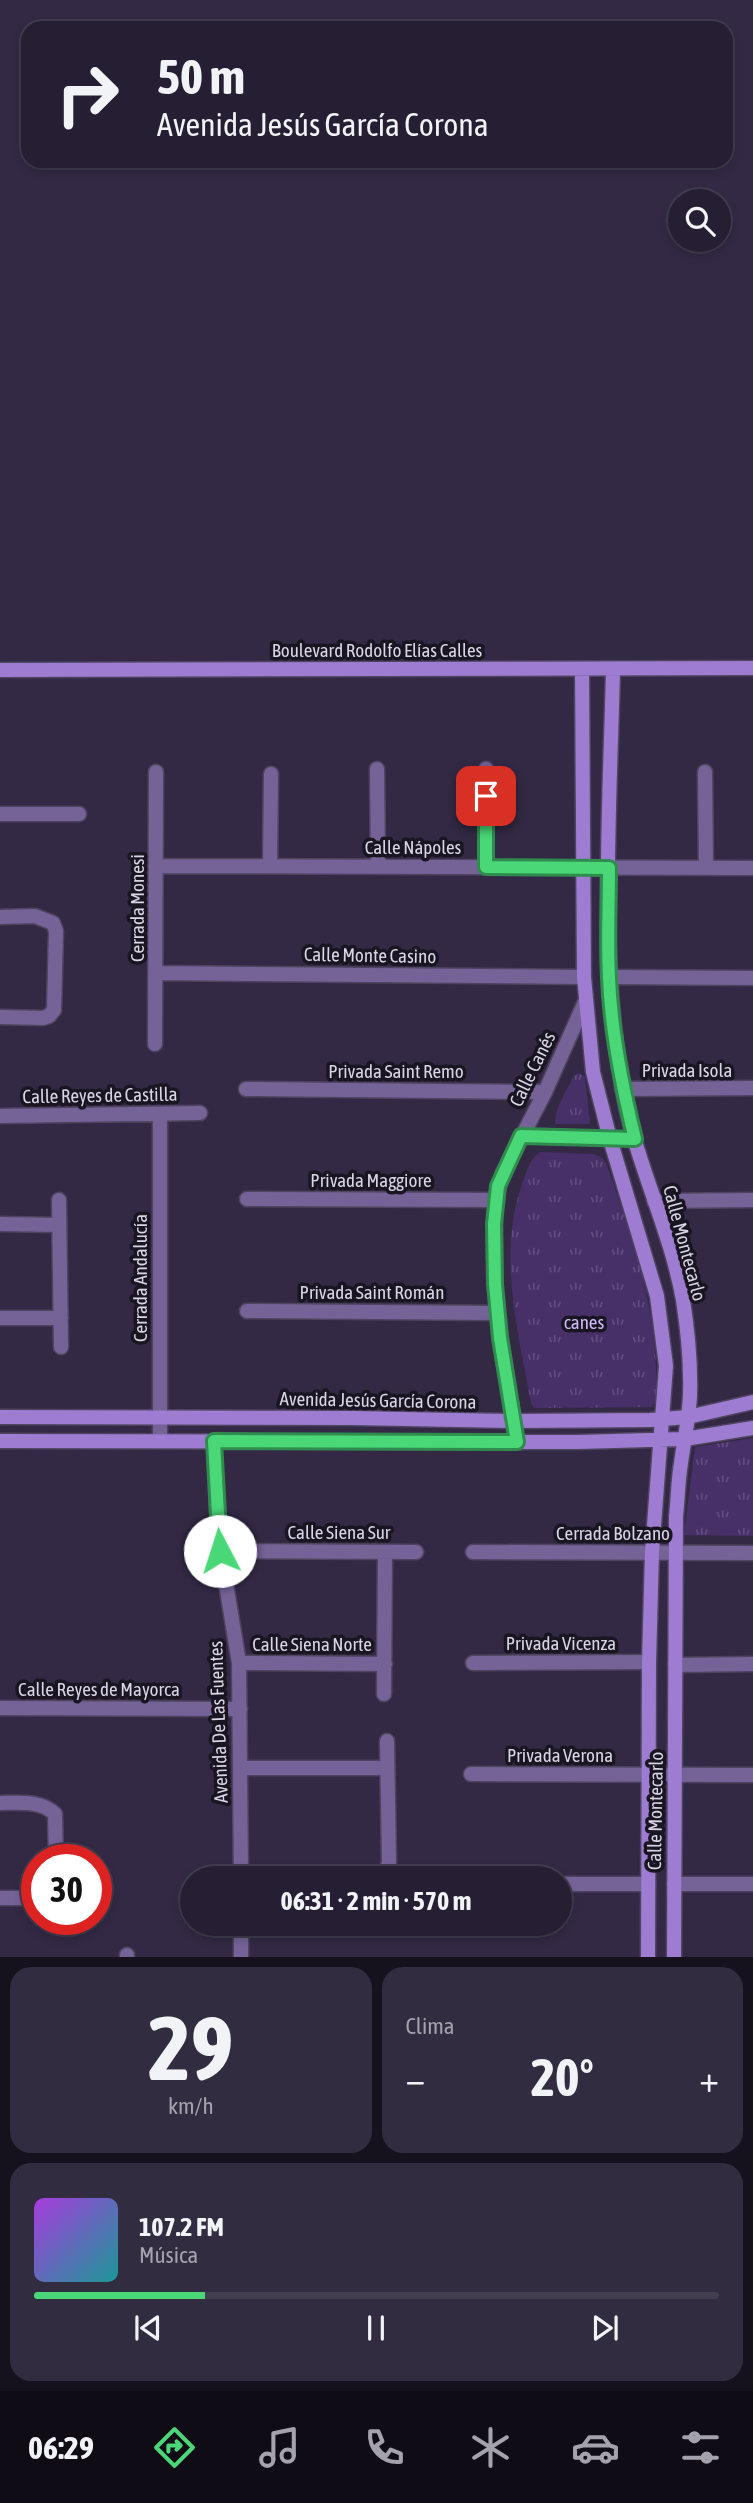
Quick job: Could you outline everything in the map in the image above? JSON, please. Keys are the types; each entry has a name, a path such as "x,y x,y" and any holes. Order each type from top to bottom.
{"street":[{"name":"Boulevard Rodolfo Elías Calles","path":"0,670 753,668"},
{"name":"Calle Montecarlo","path":"613,669 609,977 622,1089 635,1139 673,1255 687,1324 690,1396 681,1464 676,1552 674,1957"},
{"name":"Calle Montecarlo","path":"582,670 584,977 593,1072 657,1296 666,1366 652,1552 648,1957"},
{"path":"377,769 378,867"},
{"path":"486,769 486,867"},
{"name":"Cerrada Monesi","path":"155,1044 156,772"},
{"path":"705,772 706,867"},
{"path":"270,866 271,774"},
{"path":"0,814 79,814"},
{"name":"Calle Nápoles","path":"156,866 753,867"},
{"path":"0,917 35,916 53,923 56,931 54,1010 43,1018 0,1017"},
{"name":"Calle Monte Casino","path":"156,973 584,977"},
{"path":"609,977 753,978"},
{"name":"Calle Canés","path":"517,1442 497,1312 495,1200 503,1173 545,1092 585,1002"},
{"name":"Privada Isola","path":"622,1089 753,1088"},
{"name":"Privada Saint Remo","path":"246,1089 545,1092"},
{"name":"Calle Reyes de Castilla","path":"0,1116 200,1113"},
{"name":"Cerrada Andalucía","path":"160,1114 160,1441"},
{"path":"521,1136 635,1139"},
{"name":"Privada Maggiore","path":"247,1199 495,1200"},
{"path":"59,1200 61,1347"},
{"path":"654,1200 753,1200"},
{"path":"0,1224 60,1225"},
{"name":"Privada Saint Román","path":"247,1311 497,1312"},
{"path":"0,1318 61,1318"},
{"name":"Avenida Jesús García Corona","path":"0,1417 515,1421 663,1419 753,1402"},
{"path":"0,1441 660,1440 685,1439 753,1428"},
{"name":"Avenida De Las Fuentes","path":"214,1441 220,1551 239,1663 241,1866"},
{"name":"Calle Siena Sur","path":"220,1551 416,1552"},
{"path":"384,1694 385,1552"},
{"name":"Cerrada Bolzano","path":"473,1552 753,1553"},
{"name":"Privada Vicenza","path":"473,1663 649,1662"},
{"name":"Calle Siena Norte","path":"239,1663 385,1664"},
{"path":"675,1665 753,1664"},
{"name":"Calle Reyes de Mayorca","path":"0,1708 240,1709"},
{"path":"387,1741 388,1866"},
{"path":"241,1768 386,1768"},
{"name":"Privada Verona","path":"471,1774 753,1775"},
{"path":"0,1803 36,1804 55,1814 56,1844"},
{"path":"572,1884 648,1884"},
{"path":"674,1884 753,1884"},
{"path":"0,1898 21,1898"},
{"path":"241,1936 241,1957"}],"green space":[{"path":"579,1073 585,1077 590,1124 555,1124 562,1099 574,1076"},
{"name":"canes","path":"540,1152 593,1154 606,1163 632,1239 651,1316 657,1384 656,1399 652,1407 534,1408 531,1403 512,1290 511,1234 528,1167"},
{"path":"753,1438 753,1536 684,1535 695,1447"}],"route":[{"path":"220,1551 214,1441 517,1442 500,1338 495,1284 495,1200 498,1186 521,1136 635,1139 622,1089 611,1008 609,868 486,867 486,796"}]}
